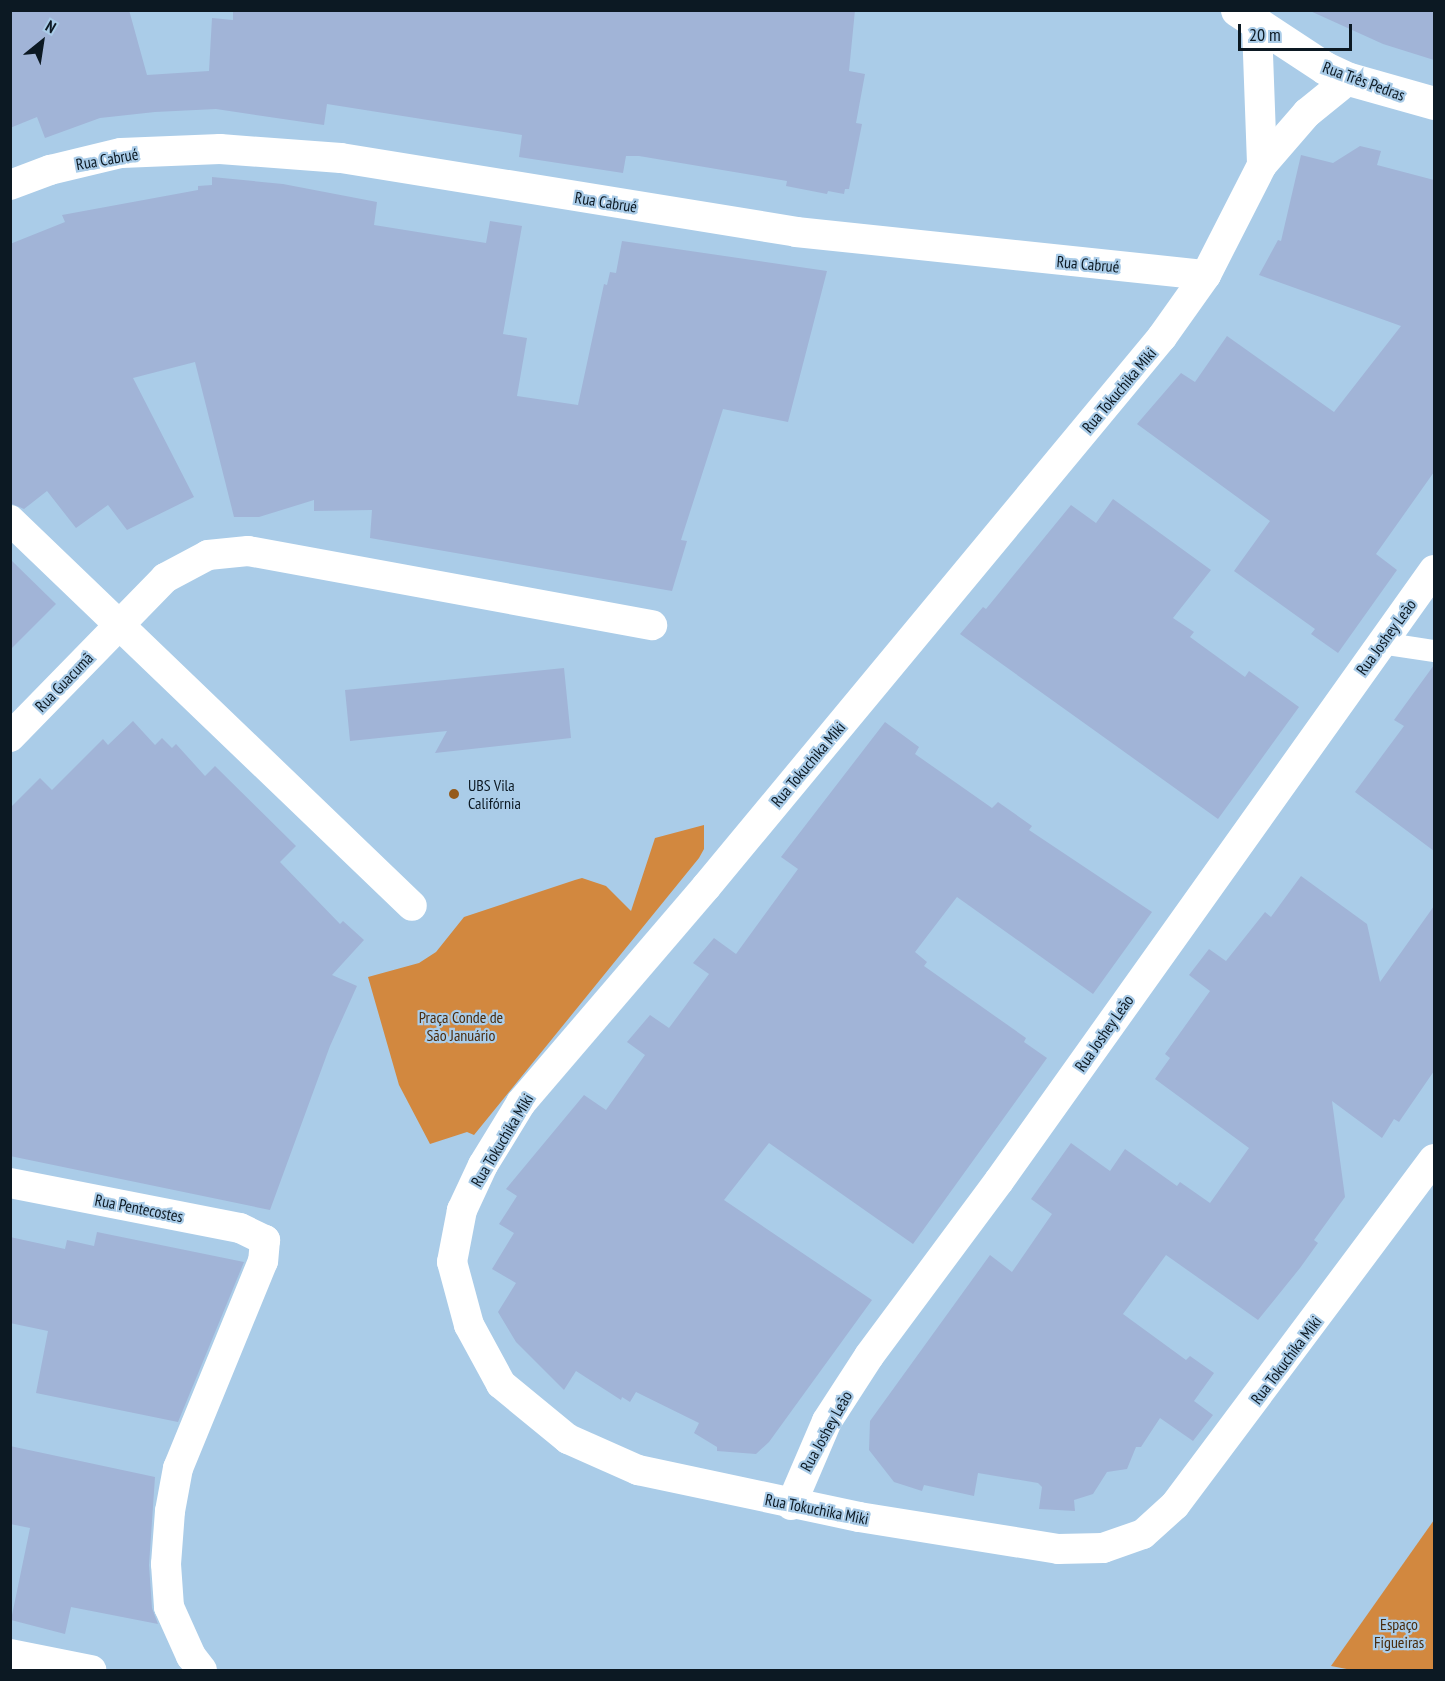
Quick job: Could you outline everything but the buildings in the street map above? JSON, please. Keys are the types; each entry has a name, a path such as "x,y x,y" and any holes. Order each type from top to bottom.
{"street":[{"name":"Rua Três Pedras","path":"1247,19 1348,79 1434,103"},
{"name":"Rua Tokuchika Miki","path":"1247,19 1262,165"},
{"name":"Rua Tokuchika Miki","path":"1348,79 1307,113 1262,165 1206,275 1162,337 706,887 521,1103 483,1165 462,1210 452,1262 469,1324 501,1384 568,1439 638,1470 791,1505 1058,1549 1102,1548 1143,1534 1175,1504 1434,1159"},
{"name":"Rua Cabrué","path":"10,184 50,170 121,153 242,151 341,158 796,232 1206,275"},
{"path":"10,519 117,626 412,906"},
{"path":"117,626 165,578 208,555 248,551 652,624"},
{"name":"Rua Joshey Leão","path":"791,1505 827,1421 868,1356 999,1181 1434,570"},
{"name":"Rua Guacumã","path":"10,737 117,626"},
{"path":"1381,643 1434,651"},
{"name":"Rua Pentecostes","path":"10,1183 240,1228 265,1240 263,1261 178,1468 170,1511 166,1564 169,1607 191,1656 202,1671"},
{"path":"10,1654 91,1671"}],"green space":[{"name":"Praça Conde de São Januário","path":"704,825 704,849 699,858 474,1135 467,1132 430,1144 399,1085 368,977 419,963 436,952 464,917 582,878 606,886 631,911 655,838"},
{"name":"Espaço Figueiras","path":"1434,1520 1434,1670 1352,1670 1331,1666"}],"place":[{"name":"UBS Vila Califórnia","path":"454,794"}]}
